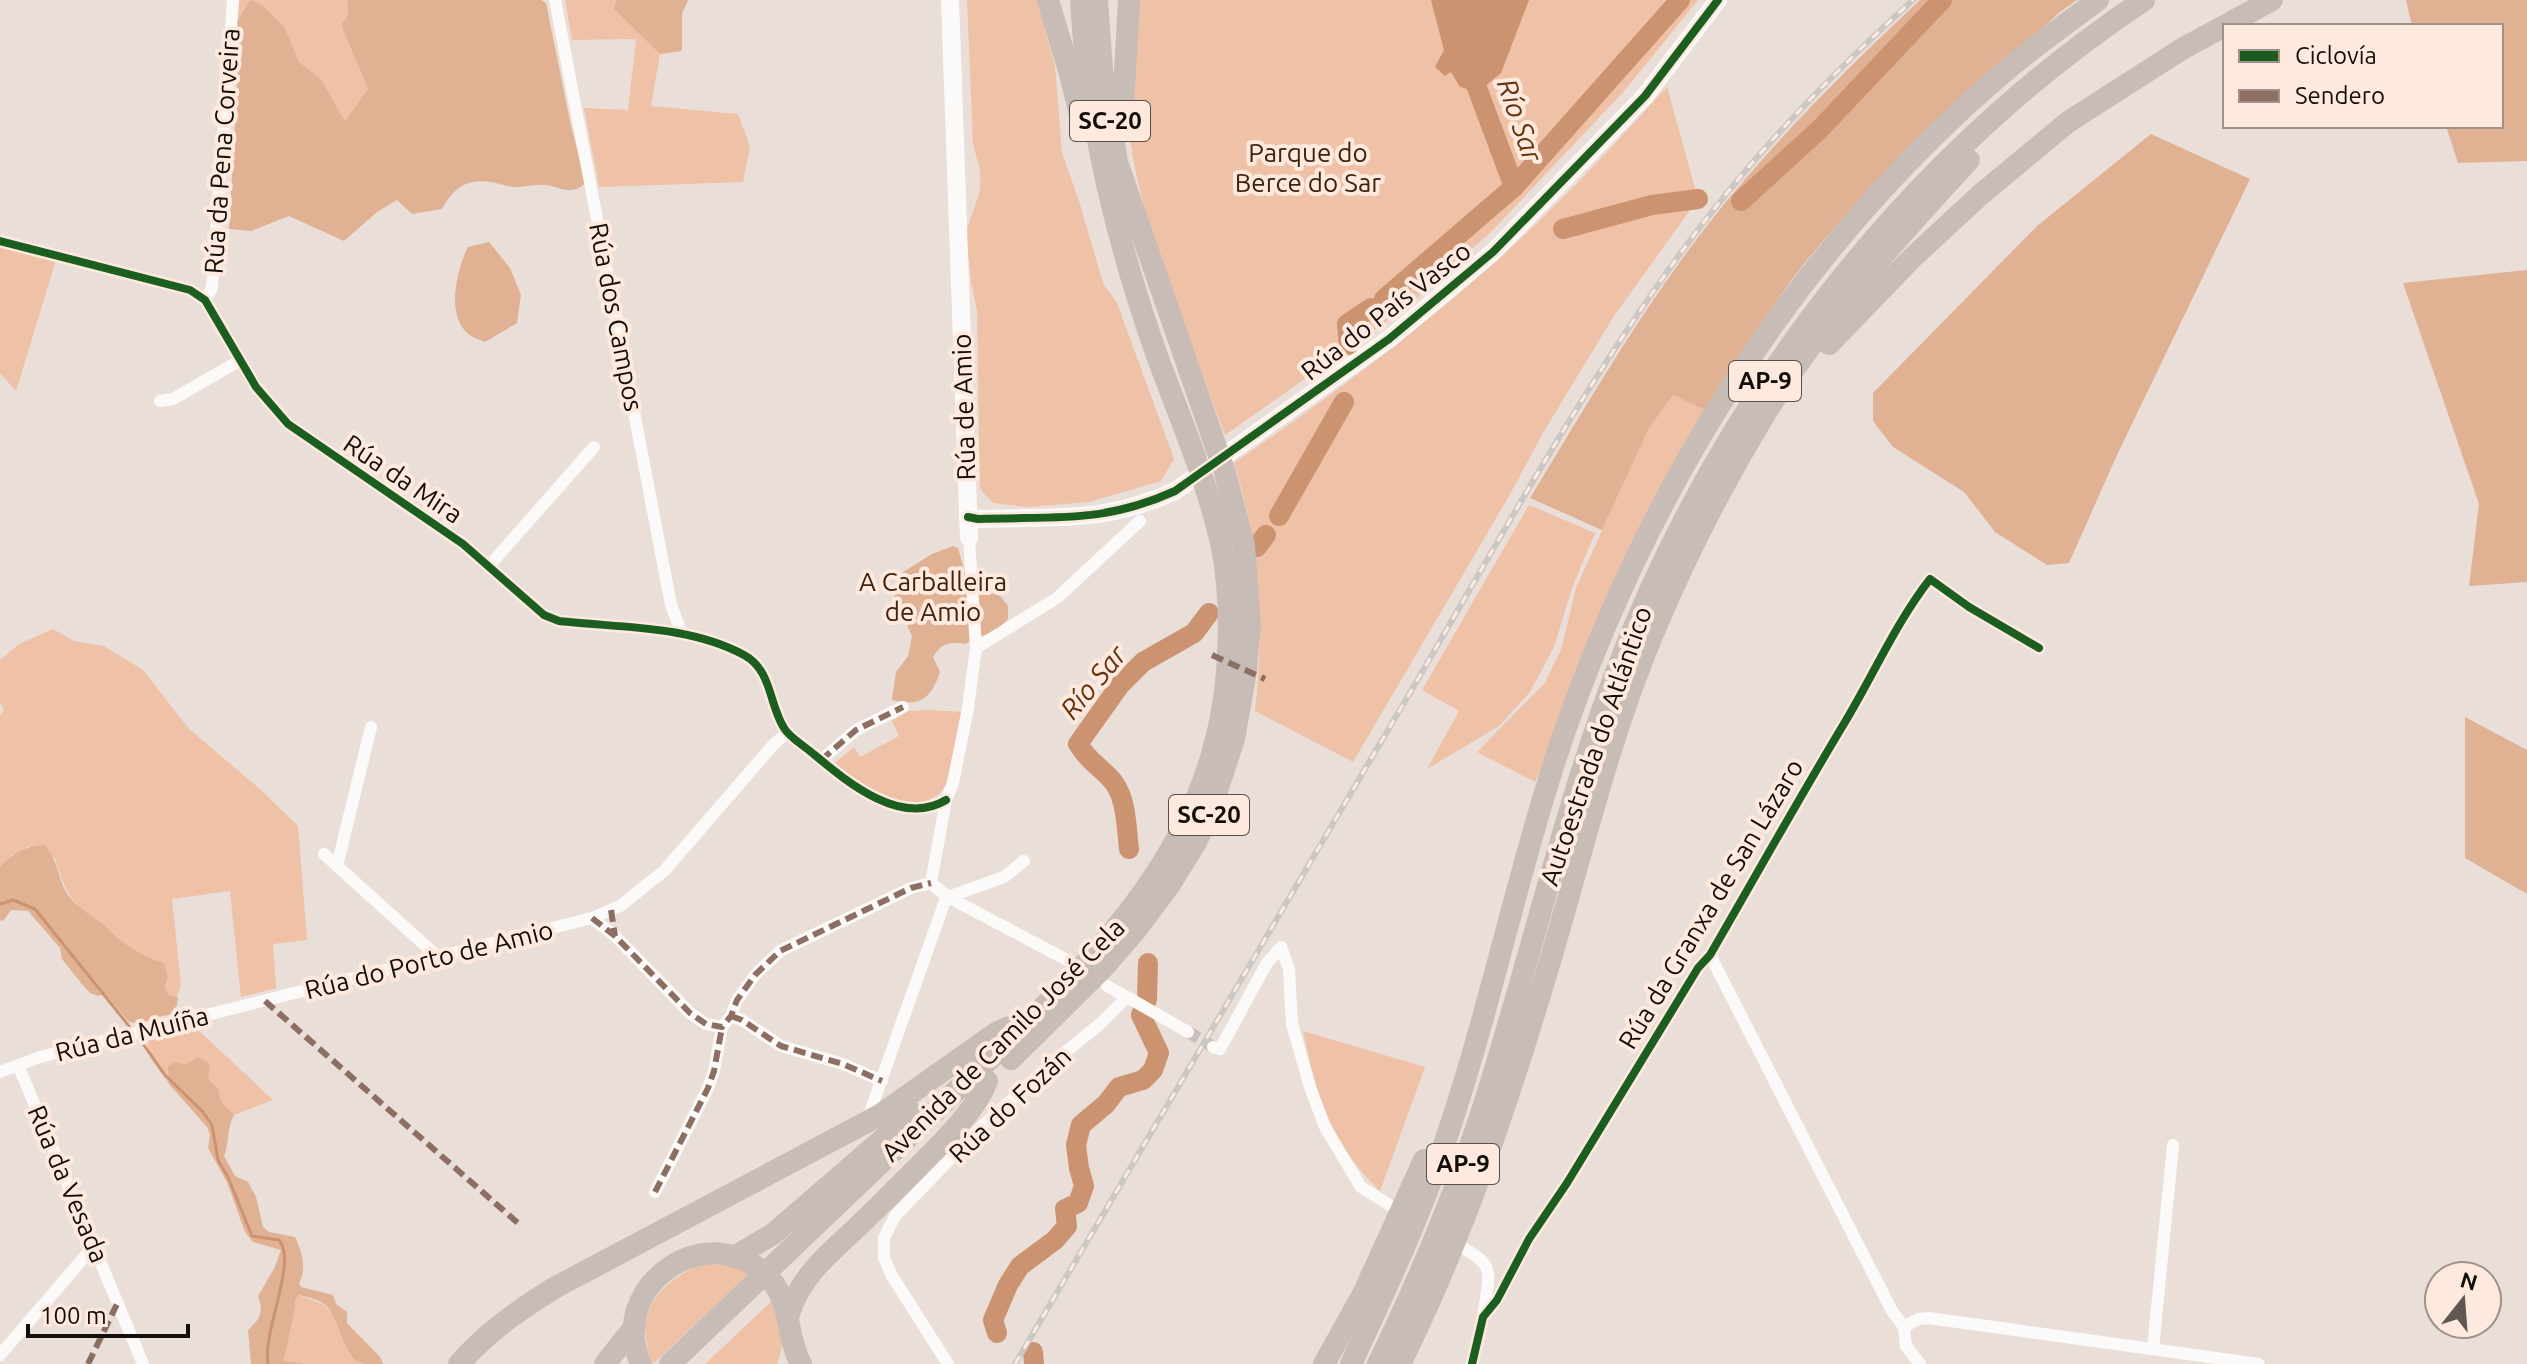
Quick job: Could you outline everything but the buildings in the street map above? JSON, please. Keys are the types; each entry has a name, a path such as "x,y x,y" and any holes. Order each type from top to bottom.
{"highway":[{"path":"1048,0 1070,74 1092,169 1115,218"},
{"name":"Avenida de Camilo José Cela","path":"1081,0 1090,96 1115,218 1157,354 1208,456"},
{"name":"Avenida de Camilo José Cela","path":"692,1364 1102,969 1136,930 1176,875 1209,815 1234,739 1246,671 1250,625 1244,545 1208,456 1117,162 1102,70 1097,0"},
{"path":"1129,0 1123,107 1127,152 1143,238"},
{"name":"Autoestrada do Atlántico","path":"1351,1364 1412,1229 1447,1138 1478,1040 1554,762 1593,653 1628,571 1698,439 1769,328 1864,212 1950,121 2004,73 2098,0"},
{"name":"Autoestrada do Atlántico","path":"1378,1364 1441,1221 1477,1128 1587,756 1613,682 1673,539 1718,456 1785,351 1853,263 1907,202 1979,130 2043,75 2144,0"},
{"path":"1400,1364 1489,1149 1545,978 1607,760 1652,635 1684,566 1762,419 1797,367 1903,232 1980,148 2052,81 2159,0"},
{"path":"2228,24 2272,0"},
{"path":"1739,463 1824,350 1911,259 1979,196 2068,122 2182,49 2223,27"},
{"name":"Avenida de Camilo José Cela","path":"670,1364 1057,992 1102,946 1152,882 1180,836 1210,762 1220,726 1229,630 1216,479"},
{"path":"734,1257 783,1226 1043,995 1057,992"},
{"path":"459,1364 488,1333 519,1309 880,1115 1009,1027"},
{"path":"1324,1364 1364,1292 1424,1158 1460,1060 1478,1040"},
{"path":"816,1364 804,1325 808,1293 825,1267 890,1209 979,1102 987,1081"},
{"path":"785,1304 810,1272 890,1209"},
{"path":"1413,1364 1463,1232 1461,1222"},
{"path":"624,1364 644,1296 665,1269 693,1255 709,1253 734,1257 756,1266 771,1280 785,1304 788,1353 801,1364"},
{"path":"605,1364 635,1333"},
{"path":"635,1333 641,1364"}],"street":[{"name":"Rúa da Pena Corveira","path":"205,300 212,288 233,0"},
{"name":"Rúa dos Campos","path":"555,0 671,605 682,634"},
{"name":"Rúa de Amio","path":"931,883 946,800 953,783 968,708 976,648 968,516 950,0"},
{"name":"Rúa do País Vasco","path":"968,516 1090,517 1143,505 1175,491 1389,339 1493,252 1645,96 1718,0"},
{"path":"0,241 190,290 205,300"},
{"name":"Rúa da Mira","path":"205,300 256,387 288,424 463,544 551,619 682,634 743,654 763,673 787,733"},
{"path":"160,401 173,399 239,361"},
{"path":"489,566 594,447"},
{"path":"967,491 983,510 997,517"},
{"path":"969,538 976,529 997,517"},
{"path":"976,648 1057,598 1140,521"},
{"name":"Rúa da Granxa de San Lázaro","path":"1472,1364 1483,1317 1497,1300 1529,1239 1567,1183 1698,968 1710,955 1812,773 1915,599 1930,579 1969,607 2039,648"},
{"path":"821,760 856,730 903,707"},
{"path":"337,866 371,727"},
{"path":"787,733 849,782 886,803 917,807 938,805 946,800"},
{"name":"Rúa do Porto de Amio","path":"265,1001 592,918 611,910 639,893 664,871 787,733"},
{"path":"324,854 439,958"},
{"path":"871,1109 948,897 1004,877 1024,861"},
{"path":"655,1192 708,1088 722,1027 755,975 780,951 911,888 931,883 948,897 1067,960"},
{"path":"611,910 615,936"},
{"path":"592,918 615,936 690,1013 706,1024 722,1027"},
{"path":"1213,1047 1220,1049 1267,963 1281,947 1289,969 1292,1024 1325,1127 1353,1176 1372,1196 1482,1258 1489,1277 1483,1317"},
{"name":"Rúa da Granxa de San Lázaro","path":"1710,955 1799,1134 1892,1311 1904,1327 1906,1346 1920,1364"},
{"path":"1107,986 1188,1032"},
{"name":"Rúa do Fozán","path":"890,1209 1052,1063 1131,1000"},
{"name":"Rúa da Muíña","path":"0,1072 40,1057 265,1001"},
{"path":"731,1016 781,1046 843,1064 882,1081"},
{"name":"Rúa da Vesada","path":"18,1065 143,1364"},
{"path":"2153,1349 2173,1145"},
{"path":"890,1209 884,1238 884,1258 892,1276 948,1364"},
{"path":"0,1355 93,1247"},
{"path":"77,1267 102,1267"},
{"path":"1904,1327 1918,1319 1929,1318 2231,1363 2259,1364"}],"green space":[{"path":"239,0 250,0 237,21"},
{"path":"250,0 347,0 348,15 341,25 368,89 345,121 321,79 299,62 285,28"},
{"path":"250,0 262,5 285,28 299,62 321,79 345,121 368,89 341,25 348,15 347,0 541,0 546,3 586,183 571,190 546,185 515,187 482,181 468,183 451,195 442,209 412,214 397,200 377,212 344,241 289,216 251,231 229,229 238,67 237,21"},
{"path":"565,0 616,0 614,9 660,54 651,106 738,114 750,147 743,182 599,187 584,108 628,110 636,39 572,40"},
{"path":"616,0 688,0 682,14 682,51 660,54 614,9"},
{"path":"967,0 1037,0 1055,66 1062,153 1103,283 1117,303 1174,459 1161,481 1089,502 1028,507 993,503 980,489 977,311 966,232 980,191 980,170 973,144"},
{"name":"Parque do Berce do Sar","path":"1136,0 1698,0 1625,90 1491,232 1404,309 1225,435 1160,260 1139,189 1132,152 1129,96"},
{"path":"1920,0 2077,0 1927,133 1863,196 1778,299 1705,410 1673,395 1649,428 1602,530 1530,498 1636,326 1706,227 1808,109"},
{"path":"2406,0 2527,0 2527,161 2458,163 2447,128 2503,128 2503,24 2412,24"},
{"path":"1667,87 1698,199 1614,316 1353,762 1255,711 1260,647 1258,586 1250,525 1234,463 1380,357 1485,271 1594,166"},
{"path":"2151,134 2250,179 2117,455 2069,563 2047,565 1995,532 1964,492 1893,447 1873,421 1873,393 2037,226"},
{"path":"489,242 510,268 521,295 517,323 485,342 469,334 461,324 455,303 460,267 468,247"},
{"path":"0,246 56,260 16,391 0,373"},
{"path":"2527,270 2527,582 2469,586 2479,504 2403,283"},
{"path":"1673,395 1705,410 1623,560 1535,782 1477,752 1545,683 1562,647 1576,588 1649,427"},
{"path":"1529,505 1595,533 1572,588 1554,647 1530,692 1499,726 1427,769 1459,711 1422,690"},
{"name":"A Carballeira de Amio","path":"953,546 958,548 965,573 972,638 966,644 947,644 936,652 933,657 940,672 933,689 923,699 910,702 892,700 896,672 908,656 912,636 894,596 900,574 932,554"},
{"path":"980,589 1000,596 1008,606 1008,619 997,630 982,636 979,635 976,603"},
{"path":"53,629 74,641 104,646 143,670 189,729 298,826 307,940 273,944 276,988 241,997 230,891 172,899 181,985 176,998 169,995 165,987 168,977 164,963 132,948 89,917 67,890 55,858 29,846 12,855 0,867 0,716 4,710 0,703 0,660 19,644"},
{"path":"908,711 962,712 946,785 935,796 922,802 892,798 837,767 835,763 854,747 860,757 899,736 892,721"},
{"path":"2465,717 2527,750 2527,894 2465,858"},
{"path":"44,845 53,858 64,888 77,905 133,949 164,963 168,977 165,987 169,995 178,997 176,1010 141,1024 129,1022 105,994 98,996 90,993 62,959 60,948 28,911 11,910 0,921 0,867 19,851"},
{"path":"197,1029 273,1100 234,1115 221,1101 218,1088 185,1065 168,1066 169,1084 151,1059 146,1041"},
{"path":"1303,1031 1425,1067 1380,1191 1349,1155 1328,1117"},
{"path":"198,1057 210,1064 208,1079 218,1088 221,1101 234,1115 224,1156 235,1176 248,1182 256,1197 263,1227 269,1232 295,1237 303,1260 301,1287 333,1295 336,1304 347,1312 347,1323 383,1364 357,1361 346,1346 329,1309 321,1302 299,1295 295,1300 284,1361 307,1364 251,1364 248,1330 260,1315 258,1296 281,1250 253,1242 245,1232 227,1182 208,1148 210,1135 207,1127 169,1084 168,1066 176,1062 185,1065"},
{"path":"701,1264 732,1265 749,1274 653,1364 645,1330 653,1303 672,1281"},
{"path":"298,1295 323,1304 337,1319 346,1347 361,1364 284,1361"},
{"path":"773,1300 784,1340 777,1364 705,1364"}],"shaded area":[{"path":"1431,0 1529,0 1501,73 1478,92 1460,87 1451,72 1445,76 1435,67 1444,50"}],"waterway":[{"path":"1384,299 1514,187 1680,0"},
{"name":"Río Sar","path":"1741,201 1820,129 1942,0"},
{"name":"Río Sar","path":"1470,69 1514,187"},
{"name":"Río Sar","path":"1563,229 1652,205 1698,199"},
{"name":"Río Sar","path":"1349,345 1347,324 1371,308"},
{"name":"Río Sar","path":"1279,516 1344,402"},
{"name":"Río Sar","path":"1257,547 1266,535"},
{"name":"Río Sar","path":"1129,849 1119,791 1078,744 1120,685 1143,662 1194,633 1209,613"},
{"path":"0,904 13,900 35,909 129,1026"},
{"name":"Río Sar","path":"997,1333 993,1320 1008,1285 1020,1266 1055,1240 1067,1226 1065,1209 1078,1203 1084,1186 1076,1145 1081,1125 1106,1104 1119,1087 1143,1080 1153,1070 1159,1053 1141,1015 1147,999 1148,963"},
{"path":"141,1041 165,1075 212,1125 218,1160 252,1236 279,1240 284,1250 268,1364"},
{"name":"Río Sar","path":"1033,1352 1034,1364"}],"tunnel":[{"path":"1188,1032 1213,1047"}],"railway":[{"path":"1015,1364 1538,472 1607,361 1680,254 1733,186 1820,90 1913,0"}],"marked path":[{"path":"1212,655 1265,679"},
{"path":"821,760 856,730 903,707"},
{"path":"592,918 615,936 690,1013 706,1024 722,1027 755,975 780,951 911,888 931,883"},
{"path":"611,910 615,936"},
{"path":"265,1001 519,1224"},
{"path":"731,1016 781,1046 843,1064 882,1081"},
{"path":"655,1192 708,1088 722,1027"},
{"path":"88,1364 117,1304"}],"cycle path":[{"path":"968,517 1055,518 1101,514 1149,502 1175,491 1389,339 1493,252 1645,96 1718,0"},
{"path":"0,241 190,290 205,300 256,387 288,424 463,544 544,615 559,621 677,633 723,645 744,655 760,670 779,719 790,735 857,787 874,797 910,808 928,807 946,800"},
{"path":"1472,1364 1483,1317 1497,1300 1529,1239 1567,1183 1698,968 1710,955 1895,633 1930,579 1969,607 2039,648"}]}
